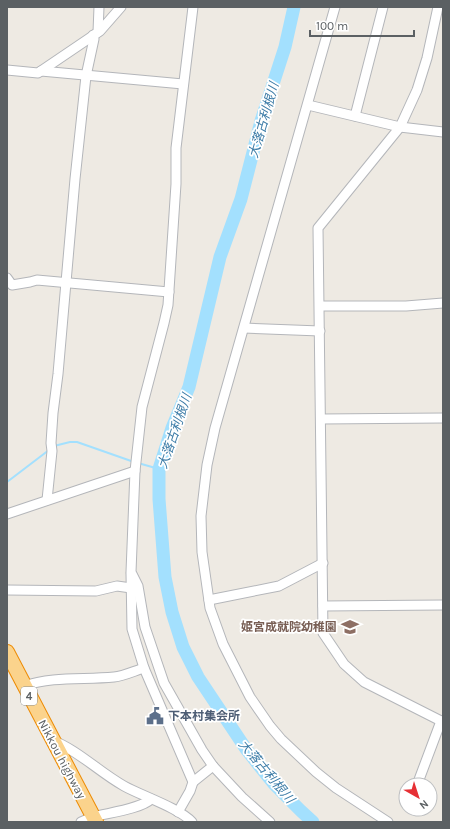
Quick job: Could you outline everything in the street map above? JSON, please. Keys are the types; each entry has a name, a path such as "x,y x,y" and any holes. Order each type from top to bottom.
{"highway":[{"name":"Nikkou highway","path":"9,661 24,686 52,740 87,821"}],"street":[{"path":"47,500 52,451 51,443 53,413 67,283 75,179 86,76 96,34 99,7"},
{"path":"7,70 38,73 96,34 121,7"},
{"path":"178,812 190,791 192,782 170,727 151,687 132,628 130,572 134,471 142,407 168,305 176,184 176,148 193,7"},
{"path":"335,7 215,428 207,465 202,516 202,552 210,608 223,644 250,697 270,726 316,772 336,788 388,822"},
{"path":"354,116 383,7"},
{"path":"420,777 442,721 364,682 344,664 323,633 318,228 400,127 419,84 427,58 438,7"},
{"path":"41,71 183,84"},
{"path":"308,105 400,127 443,132"},
{"path":"7,278 12,285 37,280 169,292"},
{"path":"320,306 406,306 443,303"},
{"path":"244,328 320,331"},
{"path":"321,419 443,418"},
{"path":"7,514 134,471"},
{"path":"209,600 279,586 323,563"},
{"path":"130,572 138,586 145,627 164,683 202,750 213,766 242,798 270,822"},
{"path":"7,590 96,591 117,586 131,588"},
{"path":"323,606 443,605"},
{"path":"24,686 35,682 55,679 116,677 144,668"},
{"path":"151,687 164,683"},
{"path":"52,740 72,749 123,785 178,812 192,822"},
{"path":"192,782 213,766"},
{"path":"87,821 148,802 151,799"}],"waterway":[{"name":"大落古利根川","path":"294,7 285,47 261,121 241,199 220,257 189,387 172,428 159,469 159,499 165,577 172,612 183,647 198,677 246,749 274,784 313,822"},
{"path":"54,446 77,442 134,462"},
{"path":"7,482 49,450"},
{"path":"138,463 159,469"}],"place":[{"name":"姫宮成就院幼稚園","path":"350,627"},
{"name":"下本村集会所","path":"155,716"}]}
